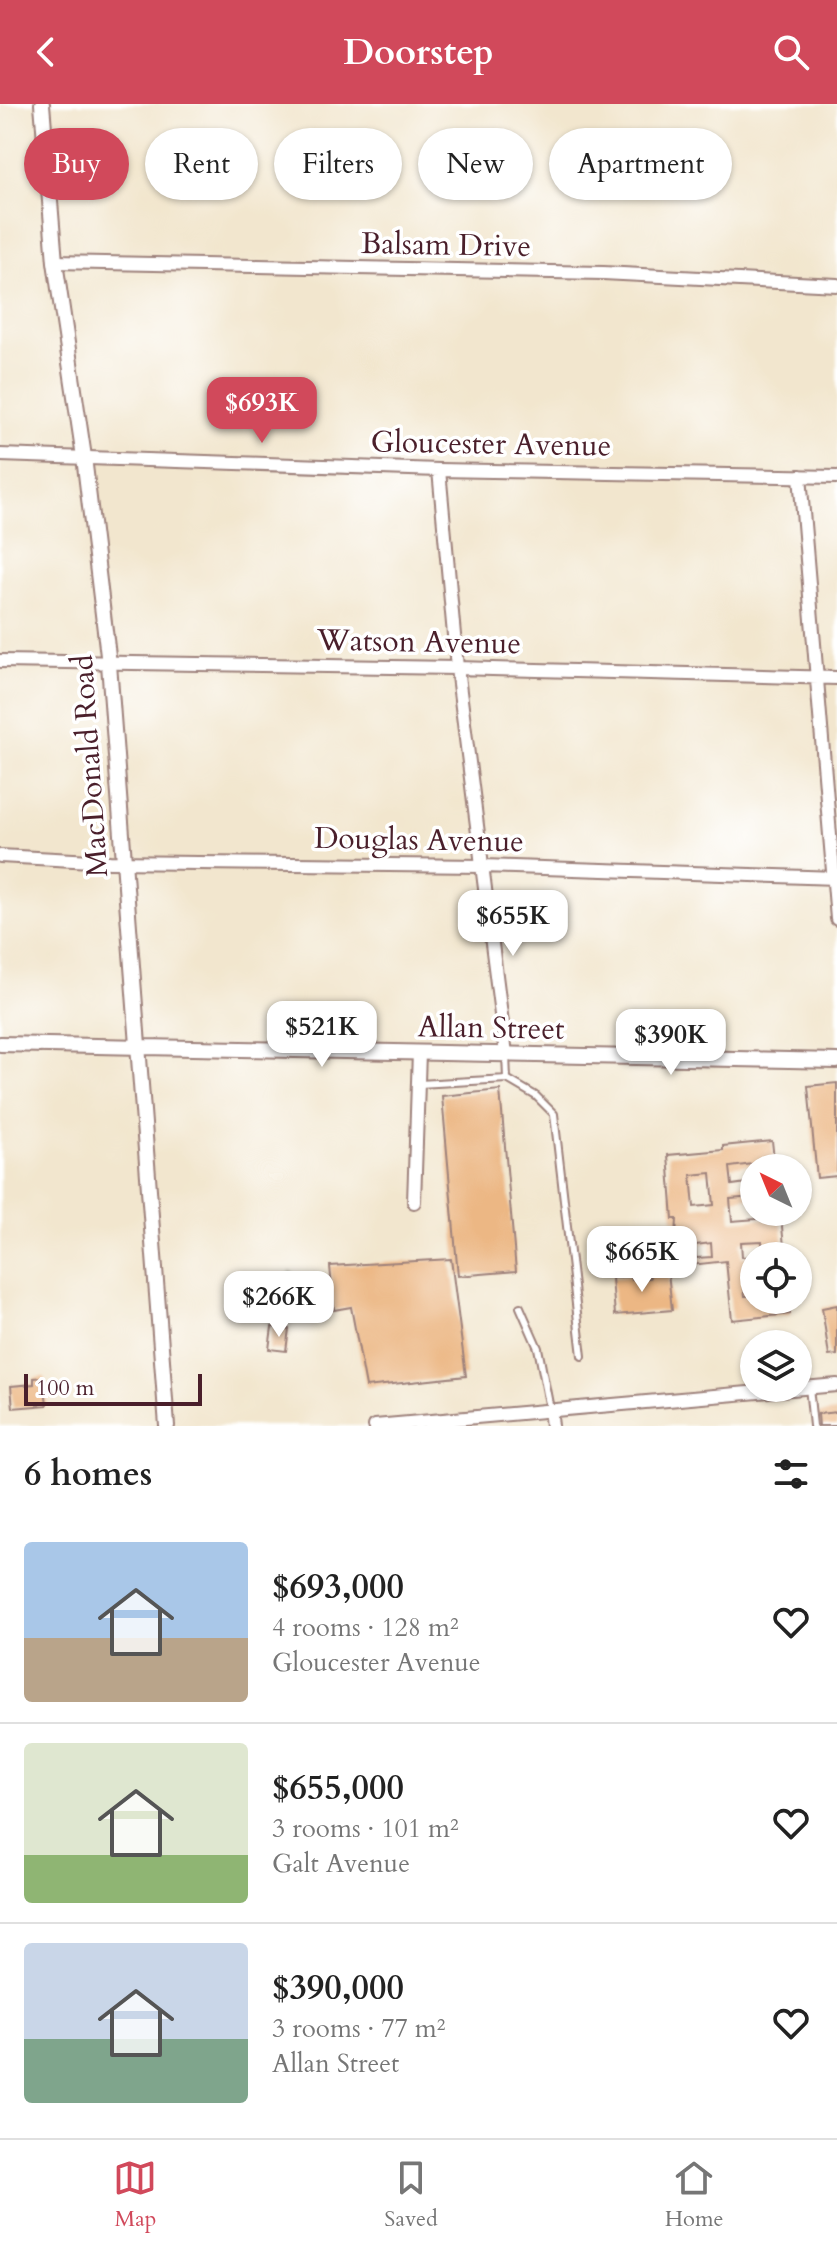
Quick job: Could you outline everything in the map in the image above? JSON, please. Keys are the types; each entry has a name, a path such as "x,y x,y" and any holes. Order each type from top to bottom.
{"street":[{"name":"MacDonald Road","path":"42,104 55,262 84,457 109,664 167,1426"},
{"name":"Balsam Drive","path":"55,262 603,273 837,285"},
{"name":"Gloucester Avenue","path":"0,455 439,470 837,477"},
{"path":"439,470 457,668 506,1054"},
{"path":"800,476 837,919"},
{"name":"Watson Avenue","path":"0,661 837,678"},
{"name":"Douglas Avenue","path":"0,856 123,862 484,866 835,878"},
{"name":"Allan Street","path":"0,1044 837,1061"},
{"path":"414,1202 419,1052"},
{"path":"812,1387 837,1385"},
{"path":"375,1426 740,1393"},
{"path":"550,1409 552,1426"}],"lane":[{"path":"506,1054 507,1079"},
{"path":"418,1084 507,1079 536,1096 554,1114 582,1356"},
{"path":"520,1307 538,1348 550,1409"},
{"path":"811,1402 813,1426"}],"green space":[{"path":"291,1272 312,1288 318,1311 291,1307 279,1288"}],"building":[{"path":"837,1083 837,1176 817,1178 808,1086"},
{"path":"500,1090 516,1271 458,1276 442,1096"},
{"path":"772,1141 773,1154 740,1154 740,1166 730,1167 732,1185 740,1184 740,1198 730,1199 732,1221 740,1220 740,1226 782,1226 784,1242 740,1242 740,1314 790,1314 732,1320 726,1261 691,1265 688,1236 676,1236 677,1219 673,1219 668,1155 723,1150 723,1146","holes":["711,1173 714,1205 694,1207 691,1175","711,1243 712,1257 696,1258 695,1245"]},
{"path":"451,1259 466,1376 366,1387 351,1307 334,1310 330,1266"},
{"path":"668,1272 672,1310 615,1315 612,1278 631,1276 632,1280"},
{"path":"837,1305 837,1355 829,1356 822,1308"},
{"path":"272,1327 289,1329 286,1351 269,1349"},
{"path":"44,1377 47,1405 13,1408 11,1386 34,1384 34,1378"},
{"path":"837,1412 837,1426 819,1426 818,1414"}]}
